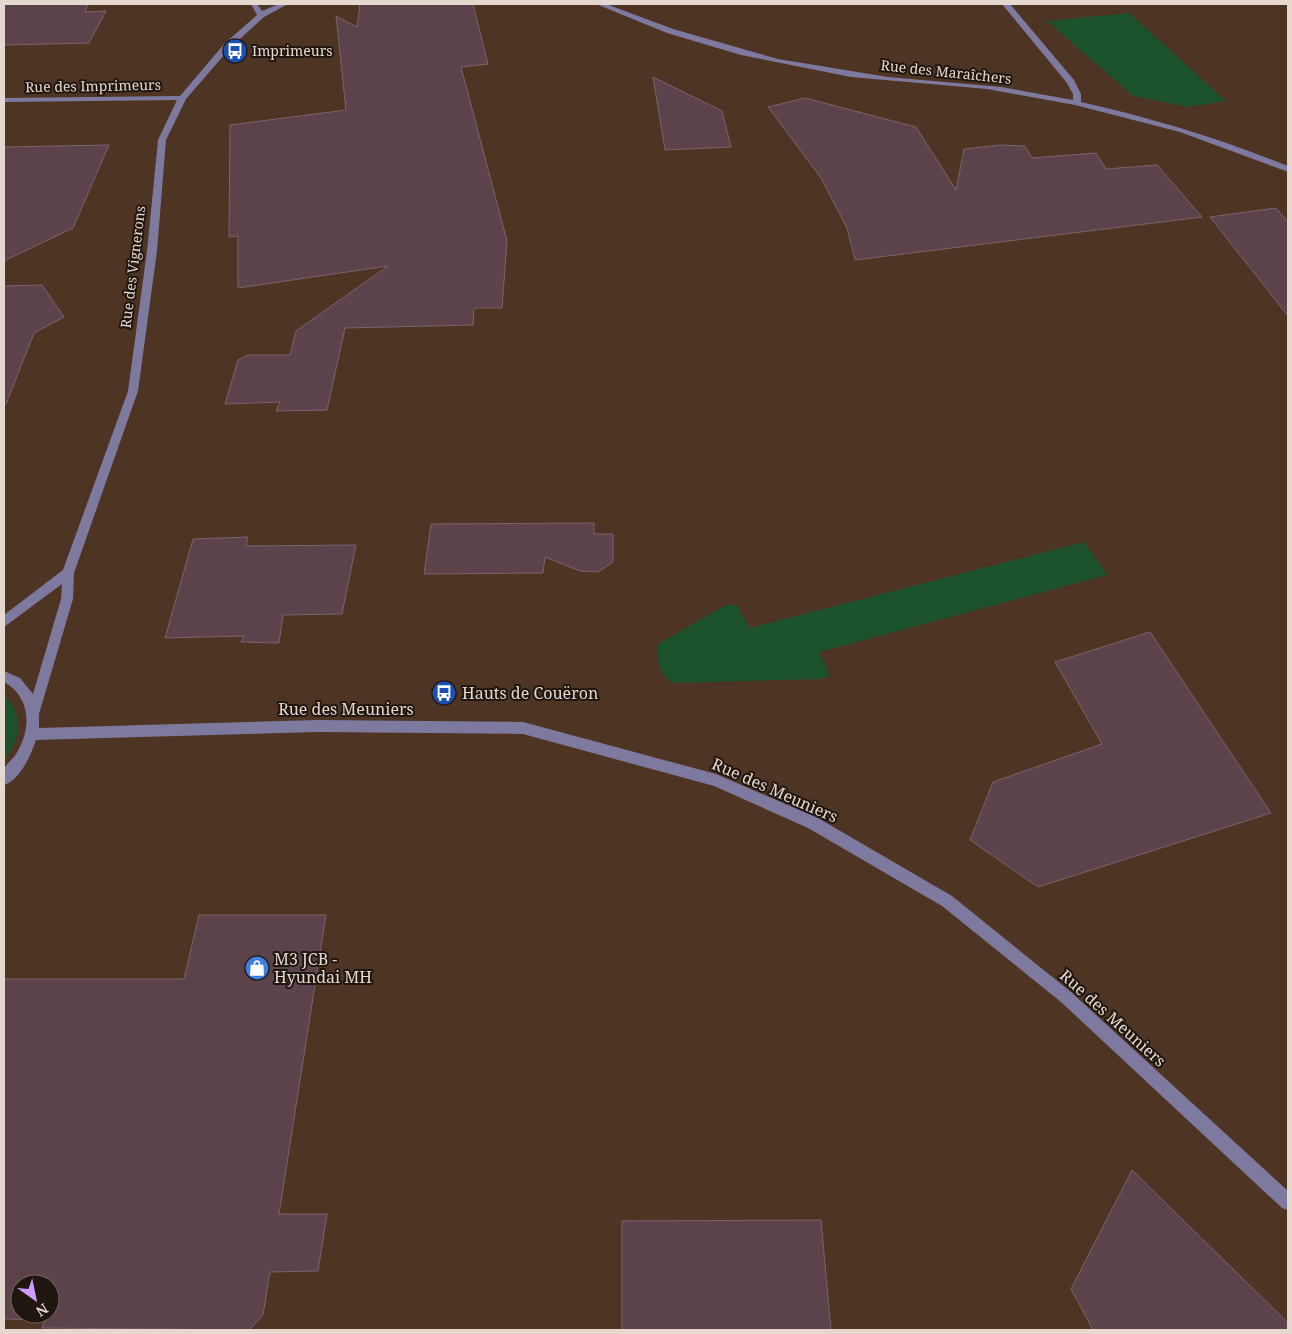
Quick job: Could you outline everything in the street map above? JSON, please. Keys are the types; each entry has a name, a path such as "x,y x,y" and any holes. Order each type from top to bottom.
{"street":[{"path":"254,4 261,15"},
{"name":"Rue des Vignerons","path":"4,780 22,757 32,734 34,712 67,599 68,572 133,391 152,251 162,140 182,98 228,45 261,15 284,4"},
{"name":"Rue des Maraîchers","path":"600,4 735,52 811,69 888,79 999,89 1115,110 1232,145 1288,169"},
{"path":"1006,4 1071,82 1077,94 1077,103"},
{"name":"Rue des Imprimeurs","path":"4,100 182,98"},
{"path":"4,622 68,572"},
{"path":"4,676 13,679 27,693 34,712"},
{"name":"Rue des Meuniers","path":"32,734 318,726 523,728 716,780 813,823 947,901 1066,997 1288,1202"}],"shaded area":[{"path":"4,4 1288,4 1288,1330 4,1330"}],"green space":[{"path":"1129,13 1226,101 1188,107 1133,96 1047,21"},
{"path":"1084,542 1107,575 819,652 830,676 818,679 672,683 664,676 659,666 658,644 726,605 737,605 749,628"},
{"path":"4,695 15,711 18,727 14,744 4,761"}],"building":[{"path":"4,4 88,4 85,12 106,11 89,43 4,45"},
{"path":"360,4 473,4 488,64 461,67 507,241 502,308 474,308 473,325 345,328 327,410 276,411 280,402 225,404 238,360 248,355 290,355 296,331 388,266 238,288 238,236 229,237 230,125 346,110 336,16 357,27"},
{"path":"653,77 722,111 731,147 665,150"},
{"path":"805,98 916,127 956,190 964,149 1000,145 1025,146 1032,158 1096,153 1106,169 1157,165 1202,217 855,260 847,228 821,178 768,107"},
{"path":"109,145 73,228 4,261 4,147"},
{"path":"1276,208 1288,222 1288,316 1210,217"},
{"path":"42,285 64,317 34,333 6,404 4,403 4,286"},
{"path":"594,523 594,534 613,534 613,562 598,572 580,571 545,557 543,573 424,574 431,524"},
{"path":"248,537 246,546 356,545 342,614 283,615 279,643 241,642 244,636 165,638 193,539"},
{"path":"1150,632 1271,813 1038,887 970,840 993,782 1102,744 1055,662"},
{"path":"199,915 326,915 279,1214 327,1214 318,1271 270,1272 263,1315 249,1330 42,1328 44,1324 60,1324 60,1274 10,1274 10,1319 4,1319 4,979 184,979"},
{"path":"1132,1170 1288,1323 1288,1330 1093,1330 1071,1289"},
{"path":"821,1220 831,1330 622,1330 622,1221"}],"place":[{"name":"Imprimeurs","path":"235,51"},
{"name":"Hauts de Couëron","path":"444,693"},
{"name":"M3 JCB - Hyundai MH","path":"257,968"}]}
